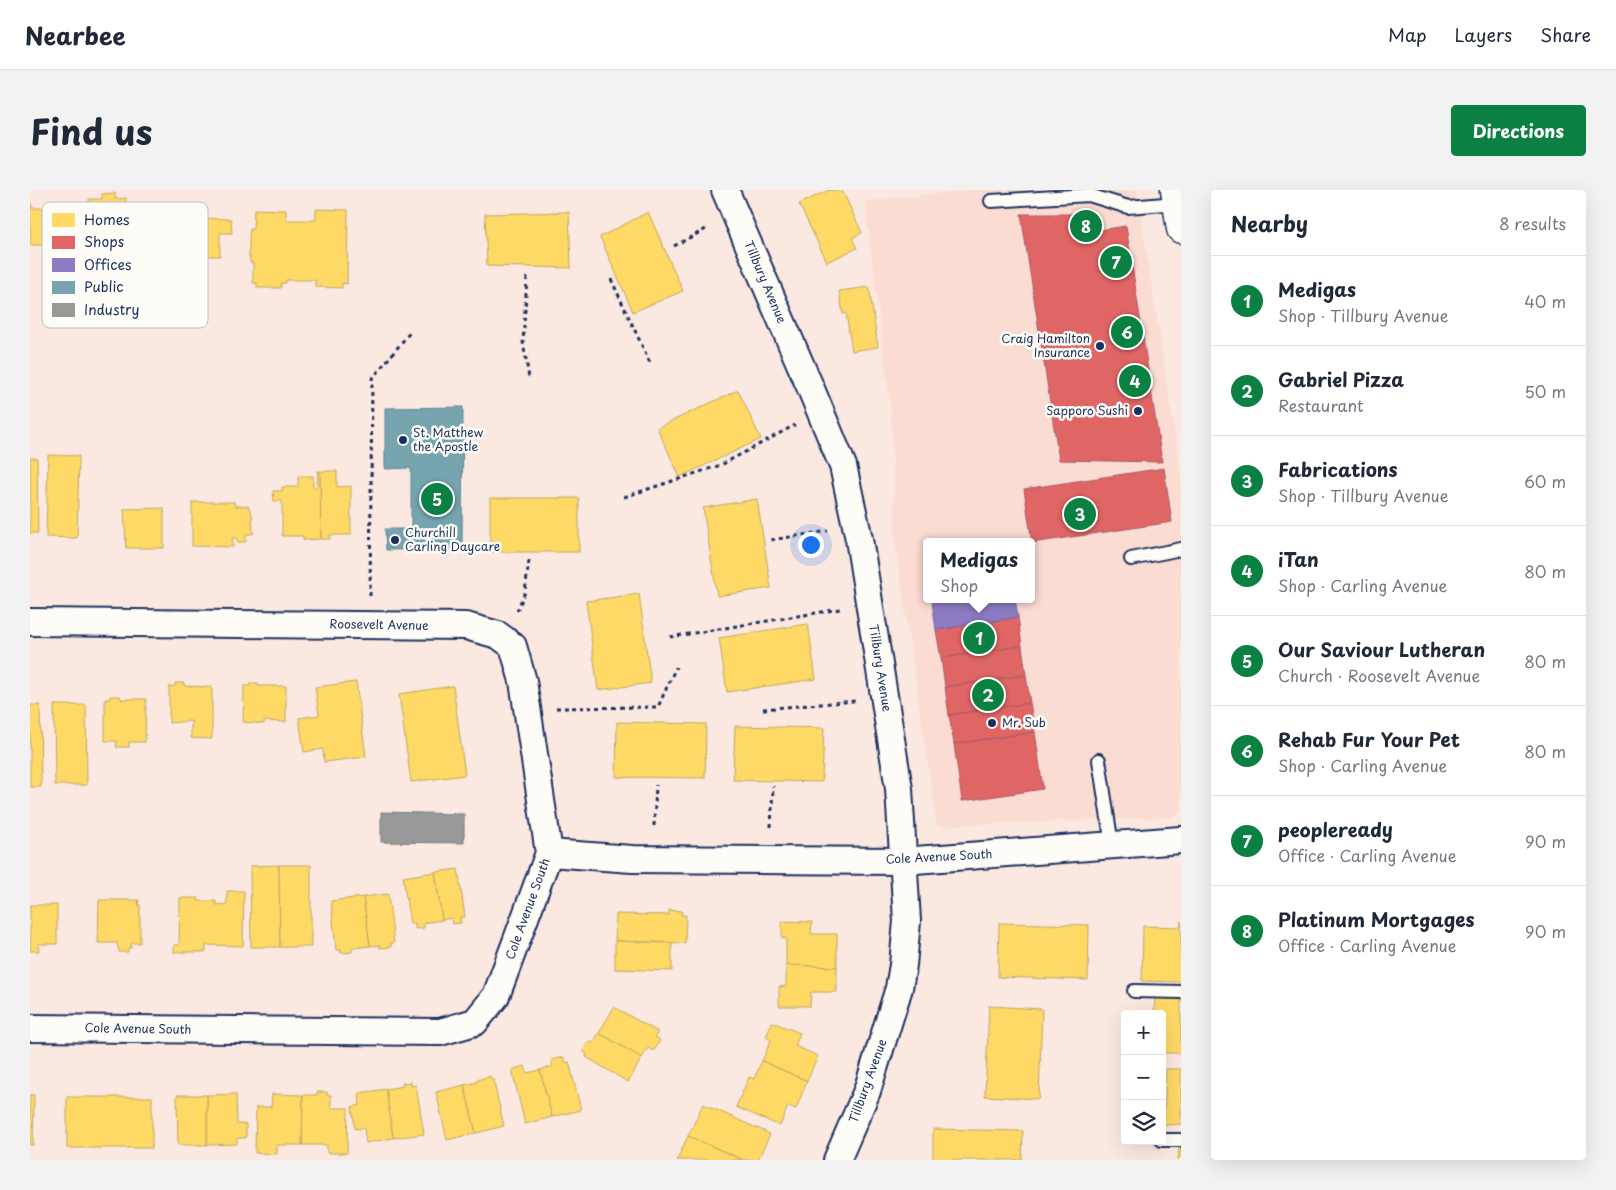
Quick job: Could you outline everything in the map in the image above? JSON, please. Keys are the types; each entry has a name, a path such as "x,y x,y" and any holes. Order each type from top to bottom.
{"street":[{"name":"Tillbury Avenue","path":"725,190 808,380 843,466 859,539 898,789 907,921 903,965 899,988 867,1091 837,1160"},
{"name":"Roosevelt Avenue","path":"30,622 466,626 498,634 513,646 523,681 549,853"},
{"name":"Cole Avenue South","path":"30,1028 440,1032 475,1022 496,996 549,853 632,859 902,861 1181,840"}],"lane":[{"path":"991,201 1089,195 1128,206 1178,208"},
{"path":"1131,559 1181,549"},
{"path":"1098,760 1112,845"},
{"path":"1134,991 1181,992"},
{"path":"1166,1140 1181,1140"}],"path":[{"path":"674,246 708,228"},
{"path":"527,277 523,342 529,378"},
{"path":"611,279 651,365"},
{"path":"371,578 372,379 411,331"},
{"path":"624,497 721,465 802,422"},
{"path":"771,540 836,530"},
{"path":"517,611 525,592 529,560"},
{"path":"670,637 848,608"},
{"path":"548,708 658,707 676,667"},
{"path":"763,709 863,700"},
{"path":"654,826 656,785"},
{"path":"771,826 773,786"}],"shaded area":[{"path":"973,190 1137,190 1181,473 1181,811 1173,817 937,826 896,549 891,414 865,201"}],"building: Homes":[{"path":"829,190 842,190 862,233 852,238 857,248 827,262 799,204"},
{"path":"115,193 115,199 126,198 126,202 89,202 89,199 102,199 102,194"},
{"path":"30,204 32,204 31,208 42,208 42,245 30,245"},
{"path":"255,209 286,210 286,220 316,220 316,209 348,210 347,284 342,283 342,288 315,287 315,280 286,280 286,283 281,283 281,288 257,288 257,283 253,283 253,263 250,263 249,257 249,236 250,229 253,229"},
{"path":"569,212 571,268 487,266 485,214"},
{"path":"648,212 683,291 633,312 600,237"},
{"path":"208,218 231,219 232,233 220,233 220,256 208,256"},
{"path":"869,287 878,347 852,351 846,313 843,314 839,291"},
{"path":"738,390 761,439 680,477 657,428"},
{"path":"48,455 79,456 77,538 46,537"},
{"path":"30,458 37,458 38,533 30,533"},
{"path":"318,471 320,471 321,539 303,540 303,536 282,536 282,501 274,501 273,491 282,491 282,487 298,487 298,476 313,476 313,487 317,487"},
{"path":"320,471 337,471 337,487 351,486 351,535 330,535 330,539 321,539"},
{"path":"490,498 579,498 579,552 490,552"},
{"path":"757,499 771,588 717,596 703,508"},
{"path":"192,502 234,502 235,506 248,506 252,514 253,534 246,534 246,542 237,542 237,538 232,538 233,547 192,546"},
{"path":"164,508 164,548 126,548 124,509"},
{"path":"639,594 651,683 598,690 586,601"},
{"path":"808,624 816,679 727,692 719,638"},
{"path":"356,682 366,757 324,762 323,749 304,752 299,718 319,715 315,687"},
{"path":"175,683 184,683 184,686 212,687 212,739 191,738 191,721 169,723 169,687 175,686"},
{"path":"250,683 258,683 258,686 286,686 286,722 264,721 264,724 243,722 244,686 250,686"},
{"path":"453,686 465,775 411,782 399,694"},
{"path":"110,696 120,696 121,699 146,699 145,742 129,742 129,747 116,747 117,741 105,741 105,699 110,699"},
{"path":"30,705 40,705 41,787 30,787"},
{"path":"54,705 86,705 87,785 55,785"},
{"path":"617,722 706,724 705,778 616,777"},
{"path":"735,726 824,728 822,782 733,780"},
{"path":"279,865 280,947 251,947 250,866"},
{"path":"279,865 311,865 311,947 280,947"},
{"path":"458,869 465,917 460,917 461,923 452,924 451,918 442,920 435,872"},
{"path":"435,872 442,920 424,923 424,928 415,929 415,923 410,924 403,877"},
{"path":"227,891 244,891 243,946 206,945 206,952 174,952 174,945 179,945 180,898 199,898 198,901 216,901 216,905 227,904"},
{"path":"388,894 394,943 391,943 391,947 380,948 380,945 370,946 363,897"},
{"path":"363,897 370,946 352,948 352,952 341,953 341,950 336,950 331,901"},
{"path":"99,900 139,900 140,943 131,943 131,948 128,948 128,952 119,952 117,943 98,943"},
{"path":"30,905 57,905 57,944 38,944 39,951 30,951"},
{"path":"669,910 682,911 681,915 686,915 685,943 615,941 616,914 669,915"},
{"path":"782,921 812,922 811,934 837,934 837,967 786,965 786,938 782,938"},
{"path":"999,923 1089,925 1088,980 998,977"},
{"path":"1143,926 1181,927 1181,982 1142,981"},
{"path":"615,941 672,943 672,971 615,969"},
{"path":"786,965 837,967 837,992 811,992 810,1006 779,1006 779,986 786,987"},
{"path":"1155,997 1181,998 1181,1053 1166,1053 1166,1010 1154,1010"},
{"path":"989,1006 1042,1009 1039,1099 985,1096"},
{"path":"614,1007 658,1032 655,1037 660,1040 654,1051 648,1048 642,1058 599,1033"},
{"path":"772,1022 800,1033 795,1046 818,1056 807,1081 762,1061 771,1040 766,1037"},
{"path":"599,1033 642,1058 628,1082 586,1057 587,1054 583,1051 589,1041 593,1043"},
{"path":"564,1057 566,1063 569,1062 581,1110 552,1117 540,1070 553,1066 551,1060"},
{"path":"762,1061 807,1081 796,1109 788,1106 780,1126 736,1107 749,1077 754,1079"},
{"path":"525,1066 527,1073 540,1070 552,1117 525,1124 512,1070"},
{"path":"1166,1069 1181,1069 1181,1124 1166,1125"},
{"path":"490,1076 493,1079 504,1126 476,1133 464,1085"},
{"path":"411,1082 411,1086 416,1085 424,1134 393,1138 386,1089 403,1086 402,1083"},
{"path":"464,1085 476,1133 447,1140 436,1092"},
{"path":"386,1089 393,1138 366,1143 364,1128 355,1129 352,1107 360,1105 359,1093"},
{"path":"317,1092 327,1092 327,1095 331,1095 331,1108 348,1108 347,1153 327,1153 327,1145 302,1145 303,1095 317,1095"},
{"path":"236,1094 237,1124 246,1124 246,1138 237,1138 237,1144 207,1145 207,1095"},
{"path":"272,1094 303,1095 302,1145 277,1145 277,1154 255,1153 256,1107 271,1107"},
{"path":"30,1095 34,1095 33,1145 30,1145"},
{"path":"177,1095 207,1095 207,1145 178,1145"},
{"path":"67,1097 152,1097 152,1148 67,1148"},
{"path":"703,1104 770,1134 758,1160 743,1160 688,1136"},
{"path":"933,1129 1023,1131 1022,1160 933,1160"},
{"path":"688,1136 743,1160 677,1160"},
{"path":"1179,1145 1181,1145 1181,1160 1178,1160"}],"building: Shops":[{"path":"1021,214 1090,214 1093,231 1126,226 1162,462 1059,460"},
{"path":"1164,468 1172,522 1035,543 1035,538 1031,538 1024,489"},
{"path":"1018,617 1022,646 941,658 936,630"},
{"path":"1022,646 1026,675 945,687 941,658"},
{"path":"1026,675 1030,703 949,715 945,687"},
{"name":"Mr. Sub","path":"1030,703 1035,732 954,744 949,715"},
{"path":"1035,732 1043,789 962,801 954,744"}],"building: Offices":[{"path":"932,603 1016,603 1018,617 936,630"}],"building: Public":[{"path":"463,407 462,549 386,550 385,529 411,529 411,468 385,469 385,408"}],"building: Industry":[{"path":"381,812 464,814 464,843 381,842"}],"place":[{"name":"Platinum Mortgages","path":"1086,226"},
{"name":"peopleready","path":"1116,262"},
{"name":"Rehab Fur Your Pet","path":"1127,332"},
{"name":"Craig Hamilton Insurance","path":"1100,346"},
{"name":"iTan","path":"1135,381"},
{"name":"Sapporo Sushi","path":"1138,411"},
{"name":"St. Matthew the Apostle","path":"403,440"},
{"name":"Our Saviour Lutheran","path":"437,499"},
{"name":"Fabrications","path":"1080,514"},
{"name":"Churchill Carling Daycare","path":"395,540"},
{"name":"Medigas","path":"979,638"},
{"name":"Gabriel Pizza","path":"988,695"},
{"name":"Mr. Sub","path":"992,723"}]}
